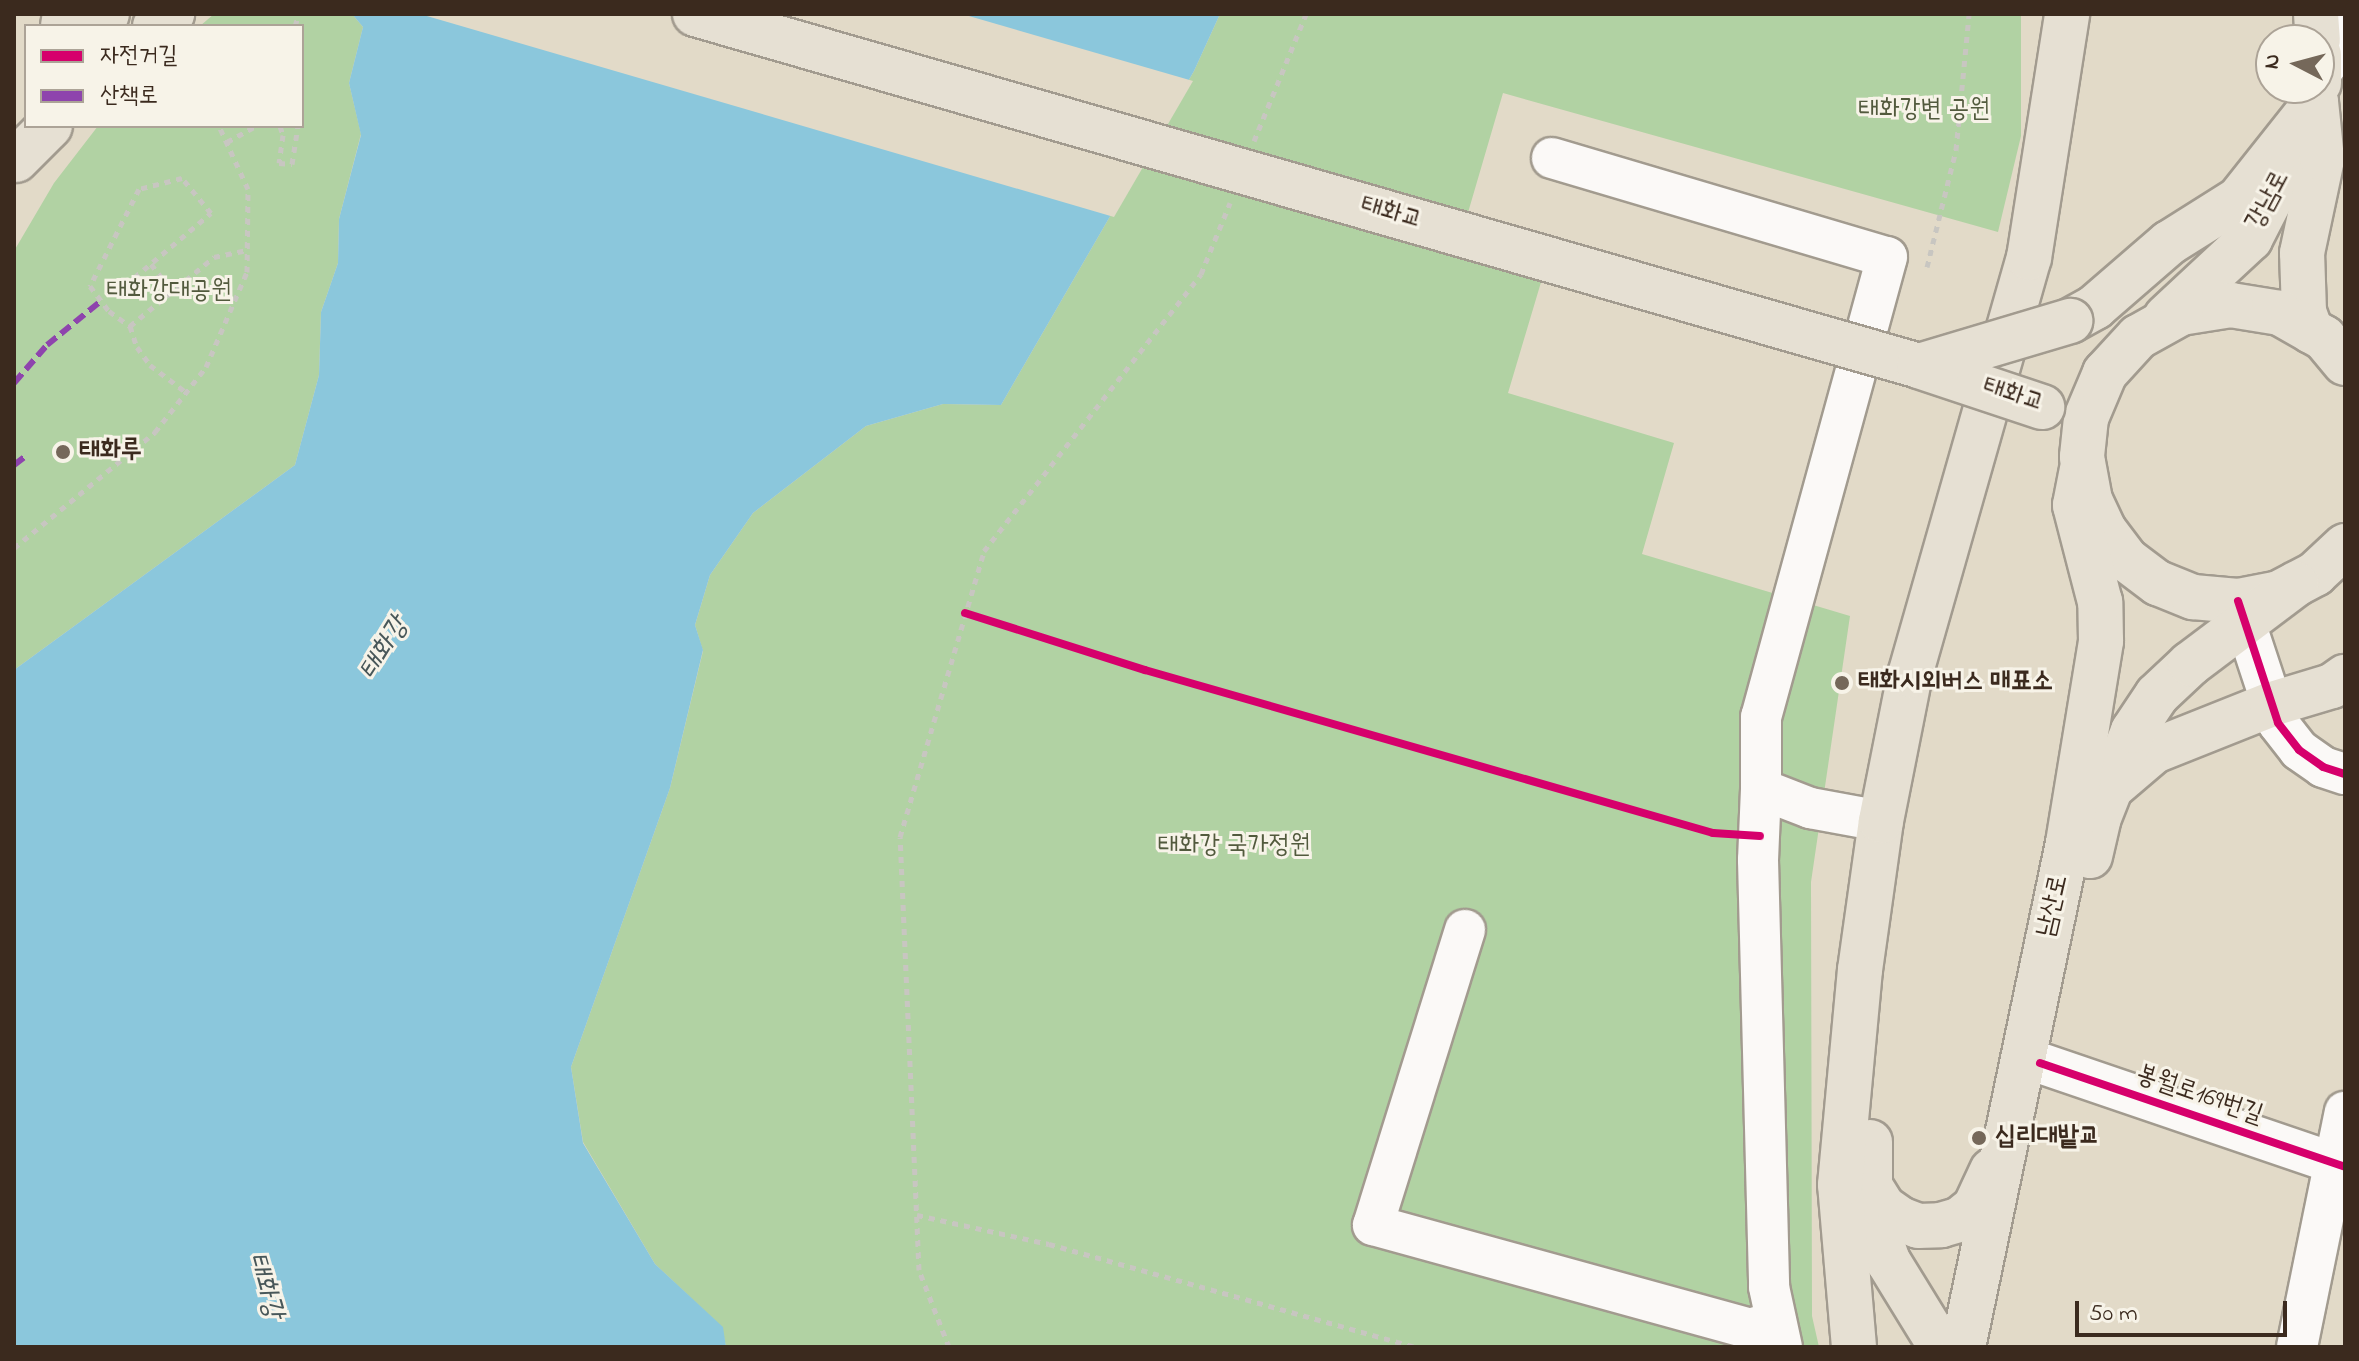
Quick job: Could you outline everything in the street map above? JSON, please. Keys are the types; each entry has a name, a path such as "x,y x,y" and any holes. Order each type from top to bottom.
{"main road":[{"name":"태화교","path":"695,14 1919,366 2042,407 2086,418"},
{"path":"1887,1347 1852,1336 1840,1185 1860,970 1881,821 1910,675 2029,258 2067,14"},
{"path":"1919,366 2070,321 2095,307 2169,243 2239,199 2299,104"},
{"name":"강남로","path":"2155,327 2250,239 2312,118 2314,104"},
{"path":"2319,104 2322,159 2302,253 2304,312 2328,330"},
{"path":"22,150 48,128"},
{"path":"2328,330 2280,313 2231,305 2181,313 2155,327 2138,337 2105,373 2086,418 2083,464 2088,494 2099,520 2127,560 2158,583 2193,597 2242,612 2315,574 2345,546"},
{"path":"2328,330 2324,338 2345,363"},
{"name":"남산로","path":"1963,1347 2068,843 2101,641 2100,602 2075,505 2083,464"},
{"path":"2299,583 2345,575"},
{"name":"남산로","path":"1991,1347 2040,1063 2092,849 2111,788 2133,731 2157,695 2242,612"},
{"path":"2111,788 2154,751 2272,704 2332,686 2345,677"},
{"path":"1860,970 1877,1043 1870,1186 1878,1232 1888,1261 1941,1347"},
{"path":"1870,1186 1883,1207 1900,1219 1918,1226 1959,1220 1981,1196 2008,1132"}],"street":[{"path":"2335,53 2345,40 2344,14"},
{"path":"1465,930 1373,1225 1750,1329 1779,1334 1769,1287 1758,860 1761,717 1887,257 1552,158"},
{"path":"2242,612 2278,723 2299,750 2323,767 2345,774"},
{"path":"1761,789 1810,808 1881,821"},
{"name":"봉월로169번길","path":"2040,1063 2339,1165"},
{"path":"2297,1347 2339,1165 2345,1112"}],"path":[{"path":"1253,144 1306,14"},
{"path":"1927,267 1956,150 1969,14"},
{"path":"14,548 155,432 206,367 247,272 248,189 220,128"},
{"path":"227,142 252,128"},
{"path":"281,128 283,135 279,163 292,164 298,128"},
{"path":"116,293 211,213 182,178 139,189 90,286 109,311 130,326 137,347 150,365 187,393"},
{"path":"949,1347 919,1270 900,837 984,551 1201,274 1230,202"},
{"path":"130,326 214,257 247,250"},
{"path":"151,264 172,291"},
{"path":"965,613 980,618"},
{"path":"917,1215 1049,1244 1415,1347"}],"green space":[{"name":"태화강대공원","path":"214,14 352,14 363,27 349,83 361,134 339,219 338,263 321,312 319,375 295,465 14,670 14,251 54,183 96,128 304,128 304,24 202,24"},
{"name":"태화강 국가정원","path":"1220,14 2021,14 2021,136 1998,232 1503,93 1467,216 1553,242 1508,393 1674,443 1642,554 1850,616 1811,882 1812,1316 1819,1347 726,1347 722,1327 655,1264 583,1142 571,1067 670,788 703,651 695,625 710,575 753,513 866,426 943,404 1001,405 1194,71"}],"water":[{"name":"태화강","path":"352,14 1220,14 1194,71 1001,405 943,404 866,426 753,513 710,575 695,625 703,650 670,788 571,1067 583,1143 655,1264 723,1327 726,1347 14,1347 14,670 295,465 319,375 321,312 338,263 339,219 361,135 349,83 363,27"}],"pier":[{"path":"420,14 962,14 1193,81 1114,217"}],"marked path":[{"path":"14,383 47,345 101,301"},
{"path":"14,465 26,456"}],"cycle path":[{"path":"2238,601 2278,723 2299,750 2323,767 2345,774"},
{"path":"965,613 1145,670 1713,833 1760,836"},
{"path":"2040,1063 2345,1167"}],"place":[{"name":"태화루","path":"63,452"},
{"name":"태화시외버스 매표소","path":"1842,683"},
{"name":"십리대밭교","path":"1979,1138"}],"park label":[{"name":"태화강변 공원","path":"1924,111"}]}
